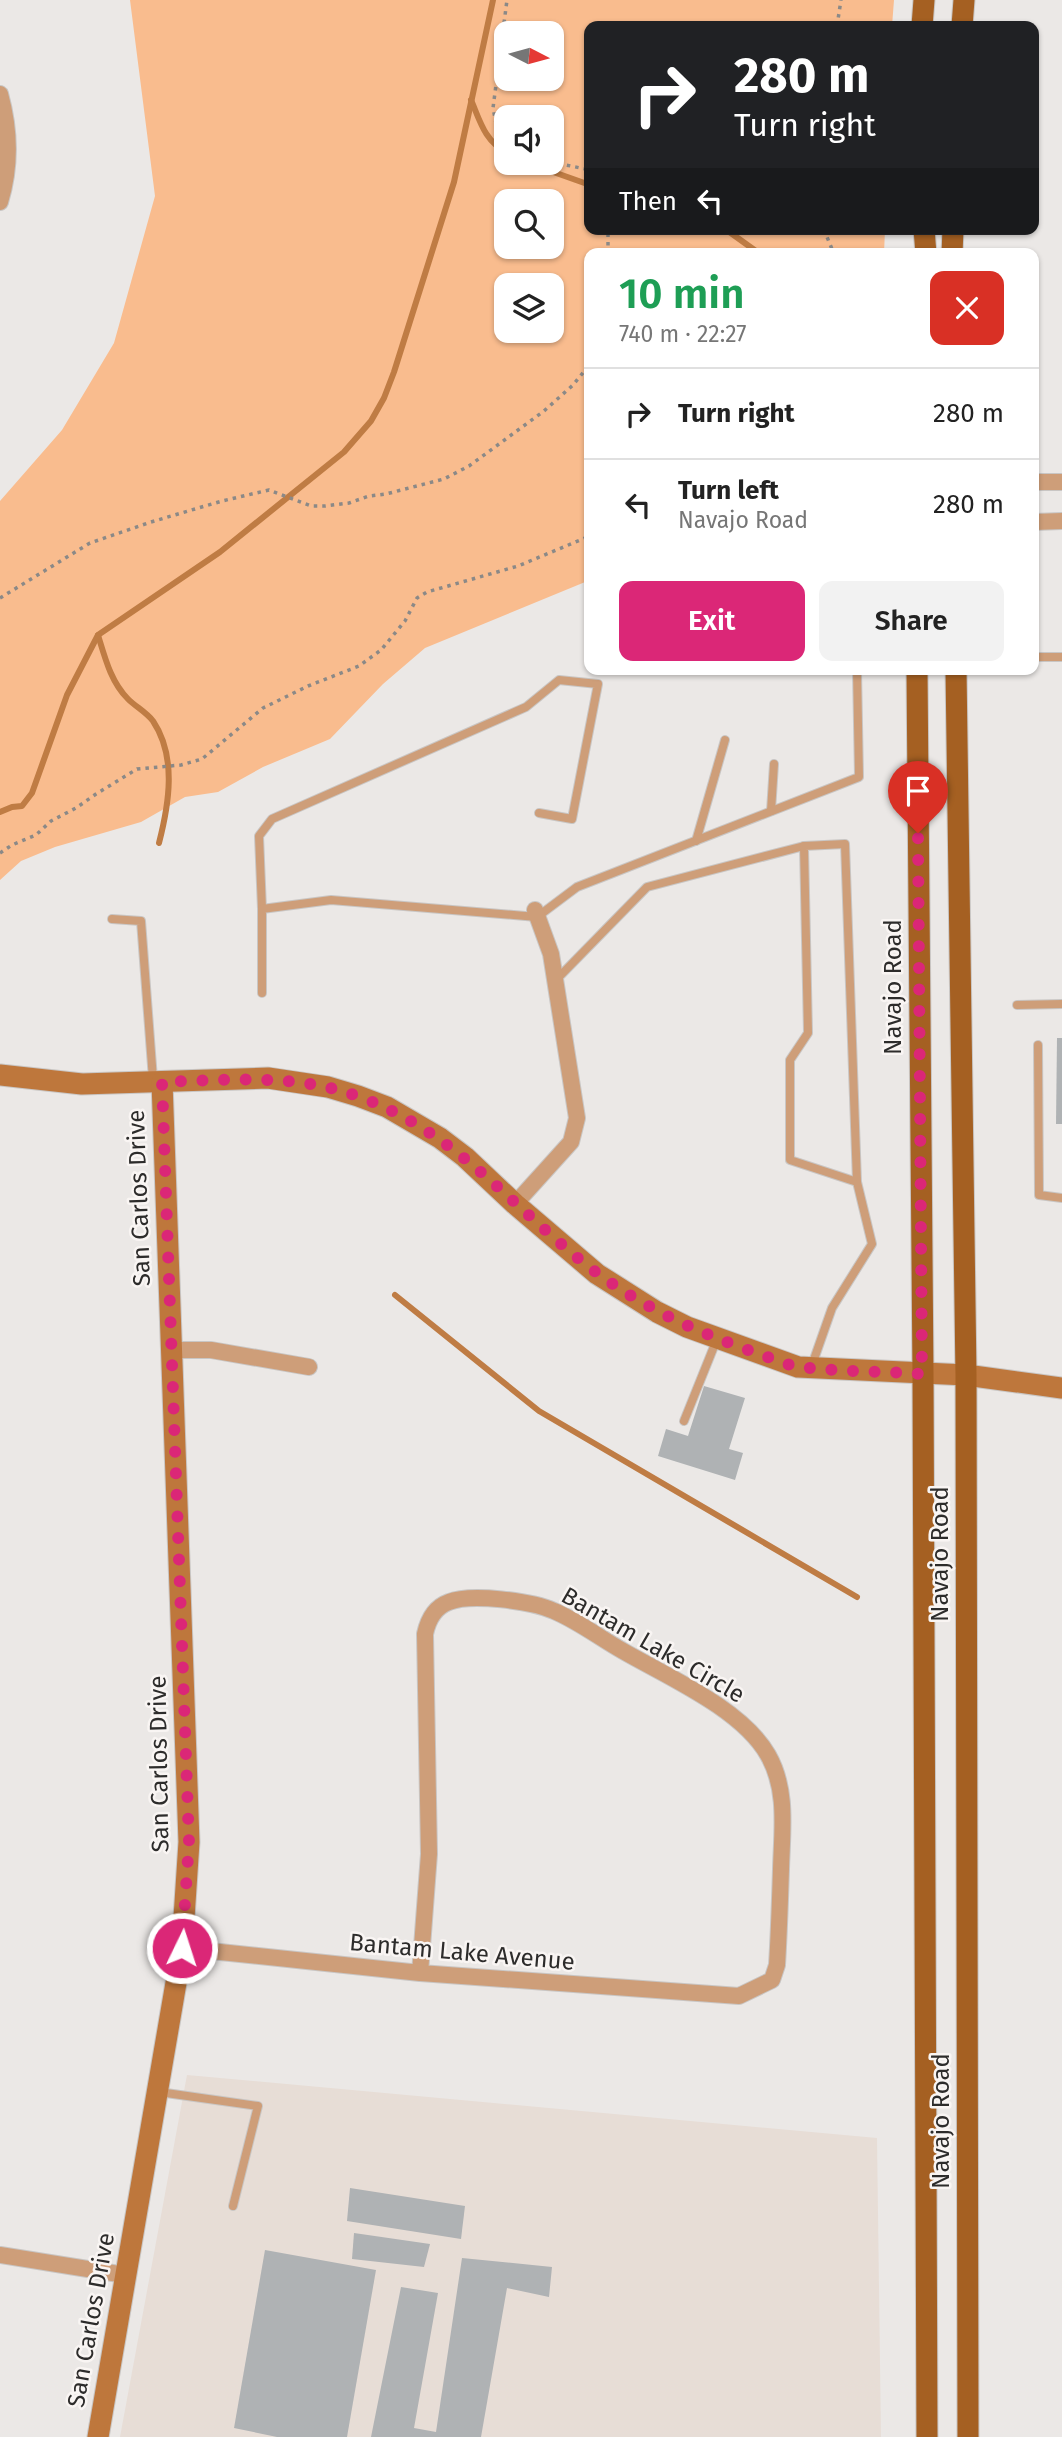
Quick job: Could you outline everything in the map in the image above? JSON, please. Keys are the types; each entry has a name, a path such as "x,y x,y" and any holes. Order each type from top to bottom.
{"main road":[{"path":"922,21 924,0"},
{"path":"962,21 964,0"},
{"name":"Navajo Road","path":"917,675 927,2437"},
{"name":"Navajo Road","path":"957,675 966,1375 968,2437"}],"street":[{"path":"0,94 8,147 7,169 0,202"},
{"path":"1039,482 1062,482"},
{"path":"1039,522 1062,521"},
{"path":"515,1204 571,1142 577,1118 551,954 536,914"},
{"path":"0,1075 82,1084 268,1078 328,1087 387,1107 440,1138 587,1266 626,1294 667,1317 717,1339 798,1367 966,1375 1062,1388"},
{"name":"San Carlos Drive","path":"98,2437 182,1948 189,1842 172,1350 157,1082"},
{"path":"172,1350 211,1350 309,1367"},
{"name":"Bantam Lake Circle","path":"420,1973 429,1854 425,1634 427,1625 439,1608 447,1602 468,1598 516,1602 552,1610 721,1707 748,1728 759,1741 776,1772 783,1807 777,1965 772,1980 739,1996"},
{"name":"Bantam Lake Avenue","path":"182,1948 420,1973 739,1996"},
{"path":"0,2255 125,2275"}],"lane":[{"path":"1039,657 1062,657"},
{"path":"262,909 331,900 536,914 577,887 859,777 857,675"},
{"path":"262,993 259,836 272,819 526,706 559,680 598,684 572,819 539,813"},
{"path":"696,841 725,740"},
{"path":"771,811 774,764"},
{"path":"555,981 647,887 804,846 845,844 857,1182 872,1244 832,1308 811,1368"},
{"path":"804,846 808,1033 790,1060 790,1160 857,1182"},
{"path":"111,919 141,921 157,1082"},
{"path":"1017,1005 1062,1004"},
{"path":"1038,1045 1039,1195 1062,1198"},
{"path":"684,1421 717,1339"},
{"path":"156,2092 258,2106 233,2206"}],"path":[{"path":"494,113 507,0"},
{"path":"838,21 841,0"},
{"path":"564,164 584,169"},
{"path":"0,598 90,543 222,500 269,490 311,506 349,503 444,479 469,466 551,405 584,371"},
{"path":"0,853 36,835 51,821 137,769 181,765 202,759 263,708 308,686 359,666 381,650 405,621 417,598 427,592 518,566 584,538"}],"shaded area":[{"path":"130,0 894,0 892,21 584,21 584,235 885,235 884,248 584,248 584,582 425,648 383,684 330,739 263,767 218,792 185,797 141,822 55,847 21,861 0,880 0,501 62,430 114,343 155,196"},
{"path":"187,2075 877,2138 881,2437 120,2437"}],"building":[{"path":"1057,1038 1062,1038 1062,1124 1056,1124"},
{"path":"704,1386 745,1398 729,1449 743,1453 735,1480 658,1456 666,1429 688,1436"},
{"path":"350,2188 465,2206 461,2239 347,2221"},
{"path":"354,2233 430,2244 424,2267 352,2259"},
{"path":"265,2250 376,2270 347,2437 277,2437 234,2428"},
{"path":"462,2258 552,2267 549,2297 507,2288 481,2437 371,2437 401,2287 438,2293 414,2428 436,2432"}],"waterway":[{"path":"0,812 22,806 32,793 67,695 98,635 220,552 344,452 371,421 394,372 454,182 493,0"},
{"path":"471,100 480,122 494,143"},
{"path":"562,175 584,183"},
{"path":"734,235 752,248"},
{"path":"98,635 117,685 128,699 153,721 161,735 169,781 166,813 159,843"},
{"path":"395,1295 539,1411 857,1597"}],"route":[{"path":"182,1948 189,1842 162,1082 268,1078 298,1081 328,1087 387,1107 414,1121 465,1157 568,1251 597,1273 626,1294 687,1327 798,1367 922,1374 918,833"}]}
